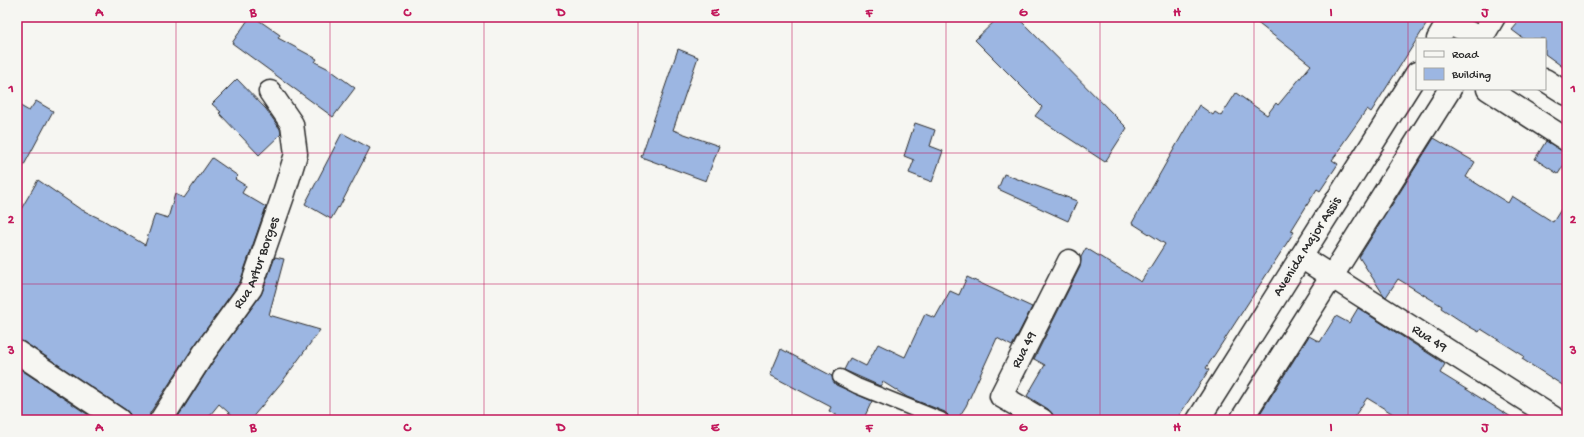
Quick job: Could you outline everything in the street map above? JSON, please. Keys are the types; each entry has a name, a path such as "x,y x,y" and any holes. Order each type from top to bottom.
{"street":[{"path":"1482,38 1494,17"},
{"path":"1445,24 1479,38"},
{"name":"Avenida Major Assis","path":"1198,420 1416,75"},
{"path":"1546,81 1567,94"},
{"path":"1241,420 1449,90"},
{"path":"1490,90 1567,140"},
{"name":"Rua Artur Borges","path":"162,420 204,353 251,288 283,196 296,154 292,124 270,92"},
{"name":"Rua 49","path":"1301,257 1557,420"},
{"name":"Rua 49","path":"1042,420 1001,396 1069,261"},
{"path":"17,352 119,420"}],"lane":[{"path":"840,377 857,386 940,420"}],"building":[{"path":"250,17 254,17 280,35 278,38 317,59 315,62 329,69 355,88 333,117 232,43"},
{"path":"999,17 1017,17 1127,128 1105,162 1035,116 1042,107 975,40"},
{"path":"1250,17 1431,17 1418,38 1416,38 1416,41 1371,112 1367,109 1332,160 1338,164 1320,191 1317,189 1291,231 1294,232 1206,368 1209,370 1176,420 1060,420 1048,409 1027,396 1045,365 1034,359 1080,267 1081,257 1086,248 1141,282 1165,244 1132,223 1199,105 1213,115 1215,112 1221,116 1236,93 1267,115 1276,103 1278,105 1311,65"},
{"path":"1523,17 1567,17 1567,70 1546,55 1546,38 1523,38 1512,30"},
{"path":"678,49 698,57 673,130 719,146 706,181 641,157"},
{"path":"237,79 266,109 280,129 281,134 259,155 212,104"},
{"path":"36,101 53,111 17,178 17,104 29,111"},
{"path":"915,123 935,130 930,146 943,151 932,182 909,173 914,160 904,156"},
{"path":"342,133 370,148 339,208 338,207 331,219 305,204"},
{"path":"1434,138 1475,162 1466,177 1508,203 1512,196 1553,222 1567,200 1567,388 1522,359 1524,356 1481,329 1479,332 1470,327 1441,308 1442,306 1398,279 1386,297 1359,257"},
{"path":"1546,141 1567,153 1567,160 1558,174 1535,159"},
{"path":"212,158 238,176 235,179 246,186 242,193 266,207 240,282 194,346 150,413 149,420 131,420 130,414 126,410 24,342 17,340 17,216 38,180 80,209 103,220 145,245 155,214 168,218 175,194 184,198"},
{"path":"1004,174 1077,201 1068,221 998,189"},
{"path":"275,257 284,259 269,315 320,330 282,382 250,420 237,420 219,404 206,420 176,420 214,360 261,295"},
{"path":"967,277 1032,307 1012,346 997,338 966,406 957,420 949,420 948,415 945,412 907,397 883,382 880,386 844,370 850,358 866,366 878,344 905,357 925,314 935,318 950,291 959,295"},
{"path":"1358,308 1445,364 1440,373 1516,420 1403,420 1367,398 1352,420 1256,420 1309,336 1320,342 1336,316 1349,323"},
{"path":"781,349 832,376 836,385 872,401 863,420 846,420 829,411 831,407 770,375"},
{"path":"17,367 96,420 17,420"}]}
